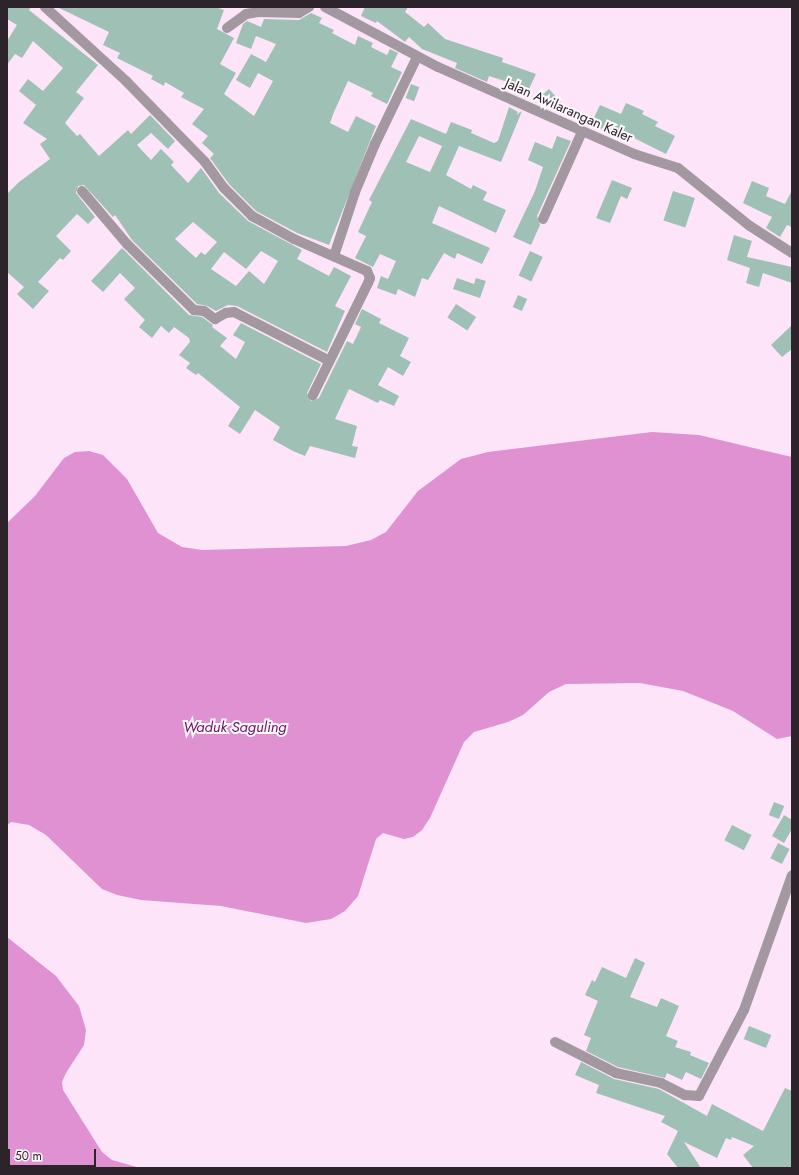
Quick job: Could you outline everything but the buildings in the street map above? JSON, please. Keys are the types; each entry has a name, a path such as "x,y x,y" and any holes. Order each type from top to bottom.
{"street":[{"path":"45,7 126,81 205,162 224,188 252,216 294,239 361,266 367,271 370,278 328,360 313,395"},
{"path":"227,28 246,14 258,12 299,13 309,7"},
{"name":"Jalan Awilarangan Kaler","path":"325,7 417,57 582,132 634,154 678,168 745,222 792,253"},
{"path":"334,256 372,151 417,57"},
{"path":"543,219 582,132"},
{"path":"82,191 127,244 194,310 204,311 215,320 226,313 234,312 328,360"},
{"path":"555,1042 616,1073 661,1083 685,1095 699,1096 744,1010 792,875"}],"water":[{"name":"Waduk Saguling","path":"652,432 699,435 792,457 792,736 777,739 733,711 683,691 640,683 566,684 549,692 523,715 508,722 474,732 464,742 430,818 422,830 413,837 404,839 383,833 376,839 358,896 345,911 331,919 306,923 221,906 141,900 117,895 102,889 46,835 29,825 11,822 7,825 7,523 35,496 64,458 75,452 89,451 103,455 127,479 158,533 182,547 202,550 346,546 371,540 386,532 418,491 461,459 488,452"},
{"path":"7,937 56,976 79,1006 86,1030 84,1045 66,1073 62,1082 63,1090 102,1152 112,1160 140,1168 7,1168"}]}
